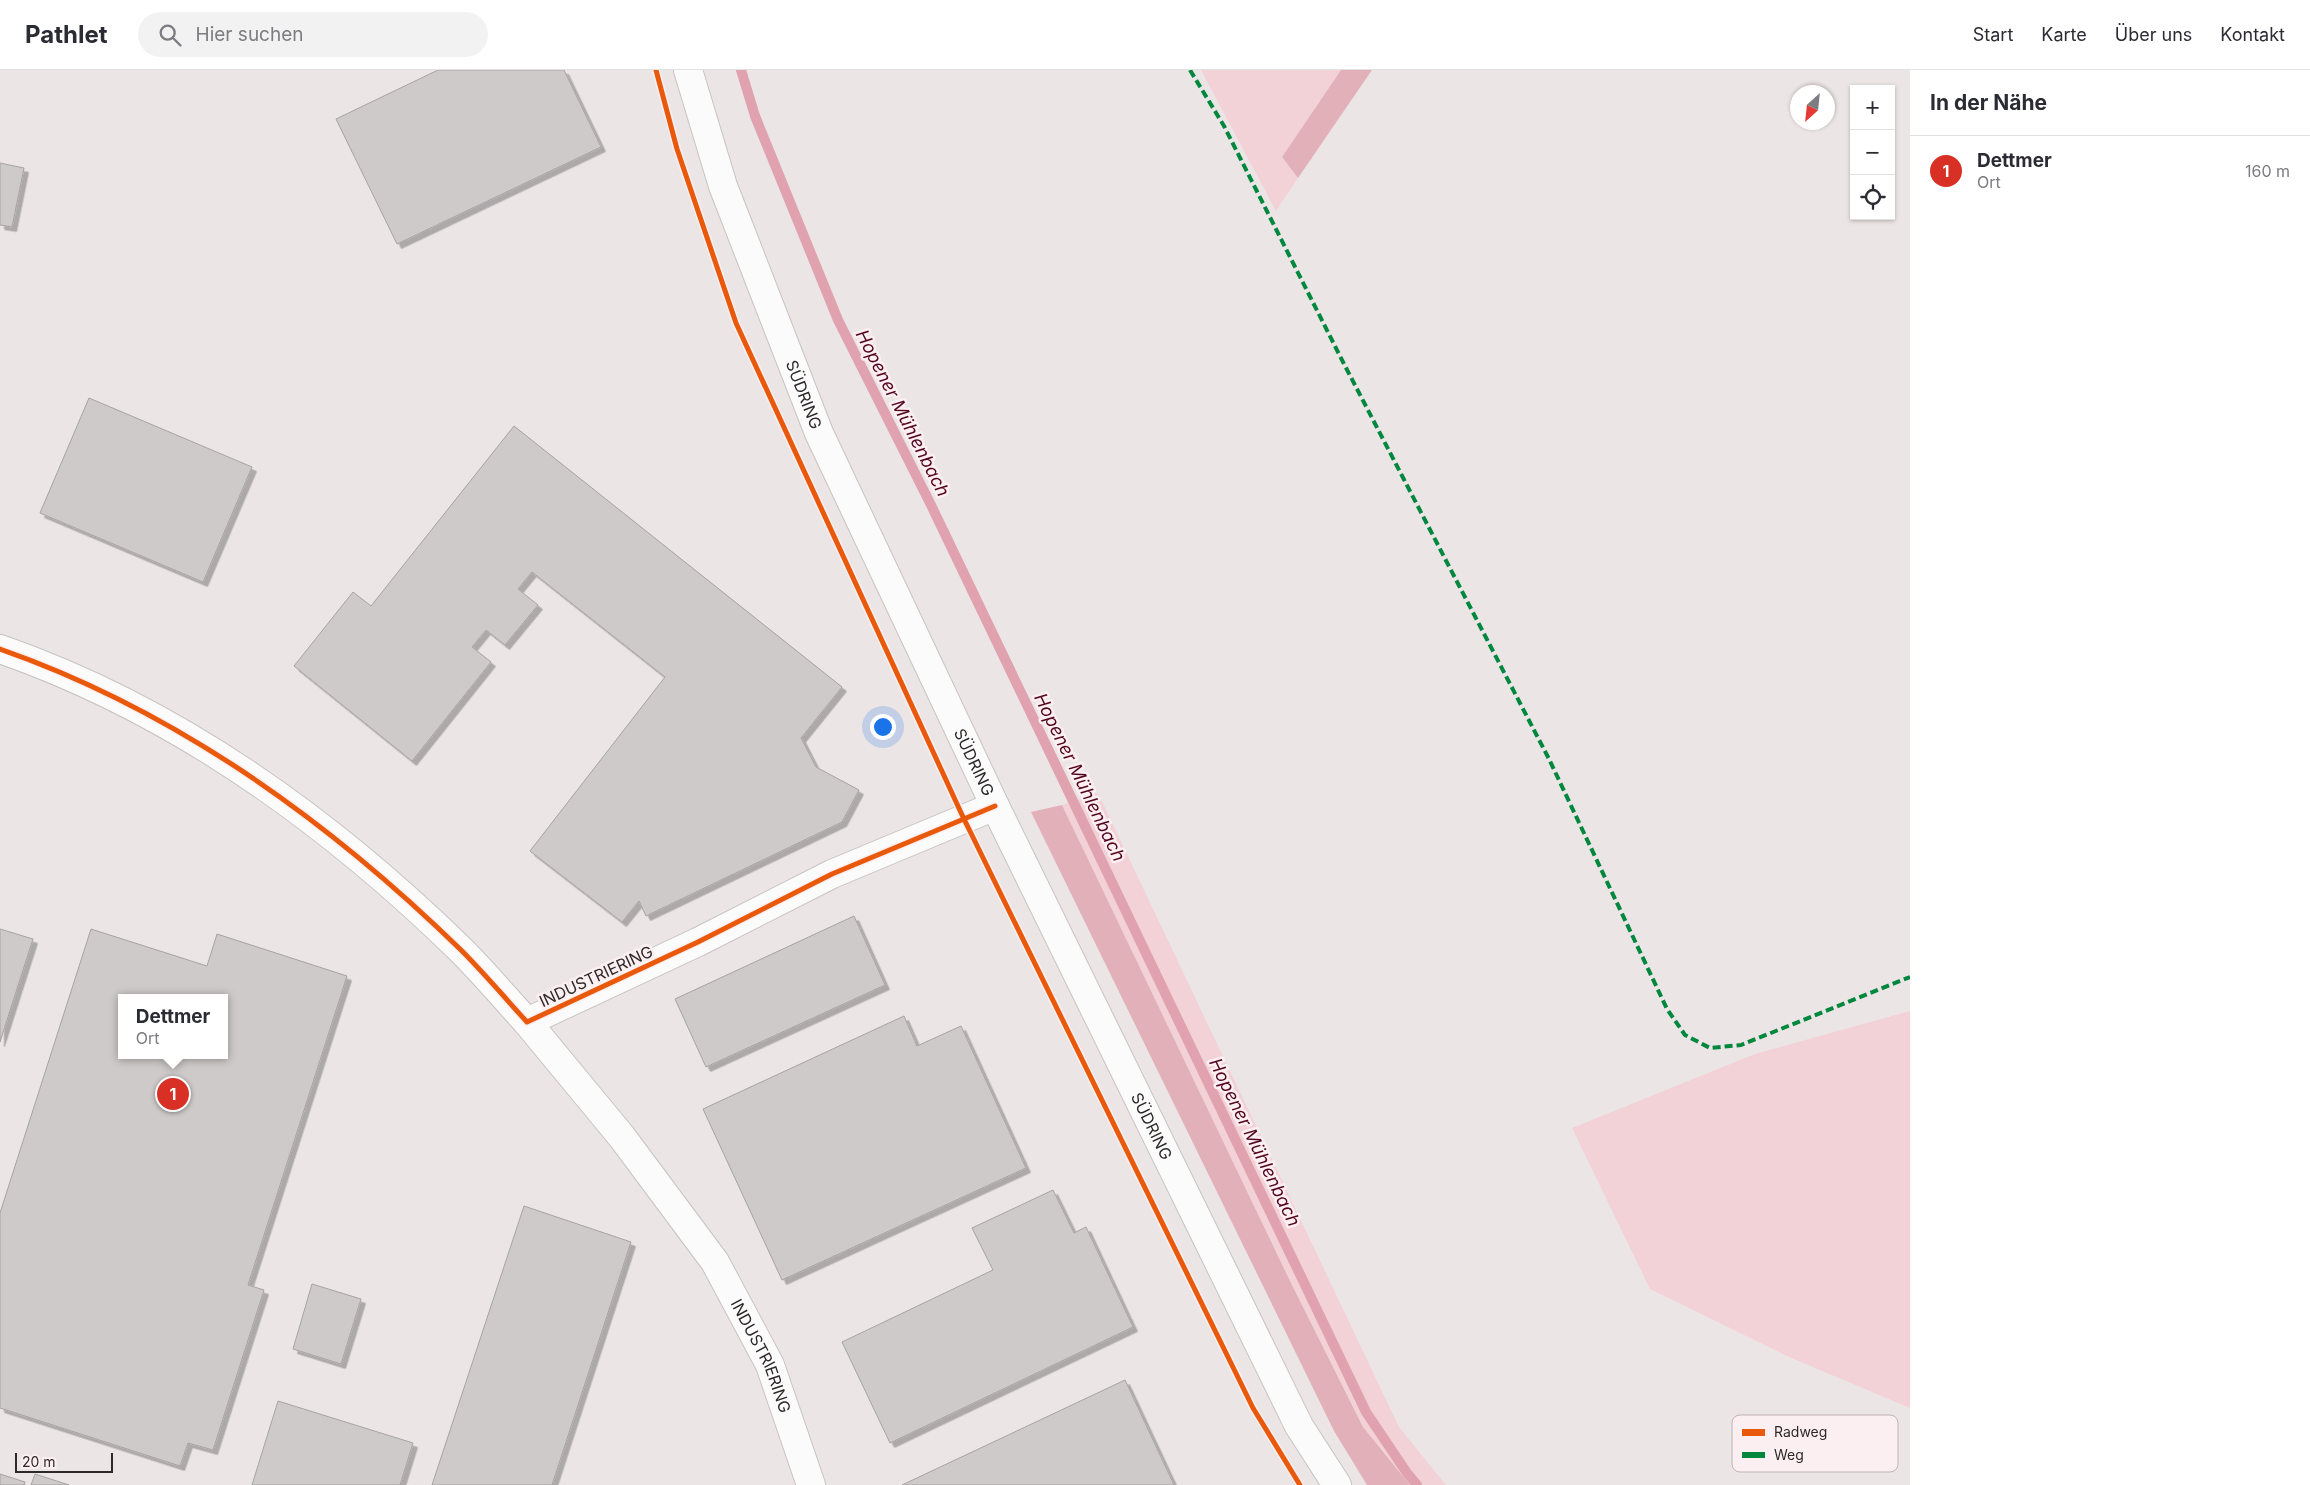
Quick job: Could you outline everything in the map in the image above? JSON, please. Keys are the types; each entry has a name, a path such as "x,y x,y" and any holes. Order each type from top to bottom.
{"street":[{"name":"SÜDRING","path":"688,70 723,186 819,433 995,806 1299,1426 1337,1485"},
{"name":"INDUSTRIERING","path":"0,649 86,683 146,714 243,771 324,829 454,944 527,1022 622,1137 715,1262 770,1365 811,1485"},
{"name":"INDUSTRIERING","path":"527,1022 698,942 832,874 995,806"}],"shaded area":[{"path":"1201,70 1341,70 1282,157 1298,178 1276,211"},
{"path":"1341,70 1372,70 1298,178 1282,157"},
{"path":"1098,793 1399,1427 1446,1485 1410,1485 1363,1427 1290,1281 1062,805"},
{"path":"1062,805 1290,1281 1363,1427 1410,1485 1367,1485 1334,1431 1031,812"},
{"path":"1910,1011 1910,1408 1789,1357 1650,1289 1572,1128 1755,1054"}],"building":[{"path":"438,70 564,70 601,147 397,244 336,119"},
{"path":"0,163 24,168 12,227 0,225"},
{"path":"89,398 252,467 203,582 40,513"},
{"path":"514,426 842,687 801,738 816,767 859,790 842,822 646,916 639,901 622,922 530,851 665,677 532,572 518,589 538,605 505,645 486,630 472,647 491,662 412,761 294,666 353,592 371,606"},
{"path":"854,916 885,985 706,1067 675,999"},
{"path":"0,929 33,939 0,1042"},
{"path":"91,929 207,966 217,934 347,976 248,1285 264,1290 213,1450 188,1443 180,1466 0,1408 0,1213"},
{"path":"904,1016 917,1046 961,1026 1026,1168 782,1280 703,1109"},
{"path":"1053,1190 1074,1233 1086,1227 1133,1327 890,1443 842,1342 993,1270 972,1228"},
{"path":"524,1206 631,1242 552,1485 432,1485"},
{"path":"312,1284 361,1299 341,1364 293,1349"},
{"path":"1125,1380 1174,1485 902,1485"},
{"path":"278,1401 413,1443 400,1485 252,1485"},
{"path":"0,1474 25,1482 24,1485 0,1485"},
{"path":"35,1474 69,1485 31,1485"}],"waterway":[{"name":"Hopener Mühlenbach","path":"741,70 755,116 838,320 931,505 1366,1412 1417,1485"}],"marked path":[{"path":"1190,70 1224,126 1343,362 1549,759 1667,1009 1685,1035 1710,1048 1741,1045 1910,977"}],"cycle path":[{"path":"656,70 677,149 736,323 963,817 1253,1408 1300,1485"},
{"path":"0,649 65,674 127,704 188,737 247,774 303,814 358,857 410,903 470,959 527,1022 698,942 832,874 995,806"}],"place":[{"name":"Dettmer","path":"173,1094"}]}
